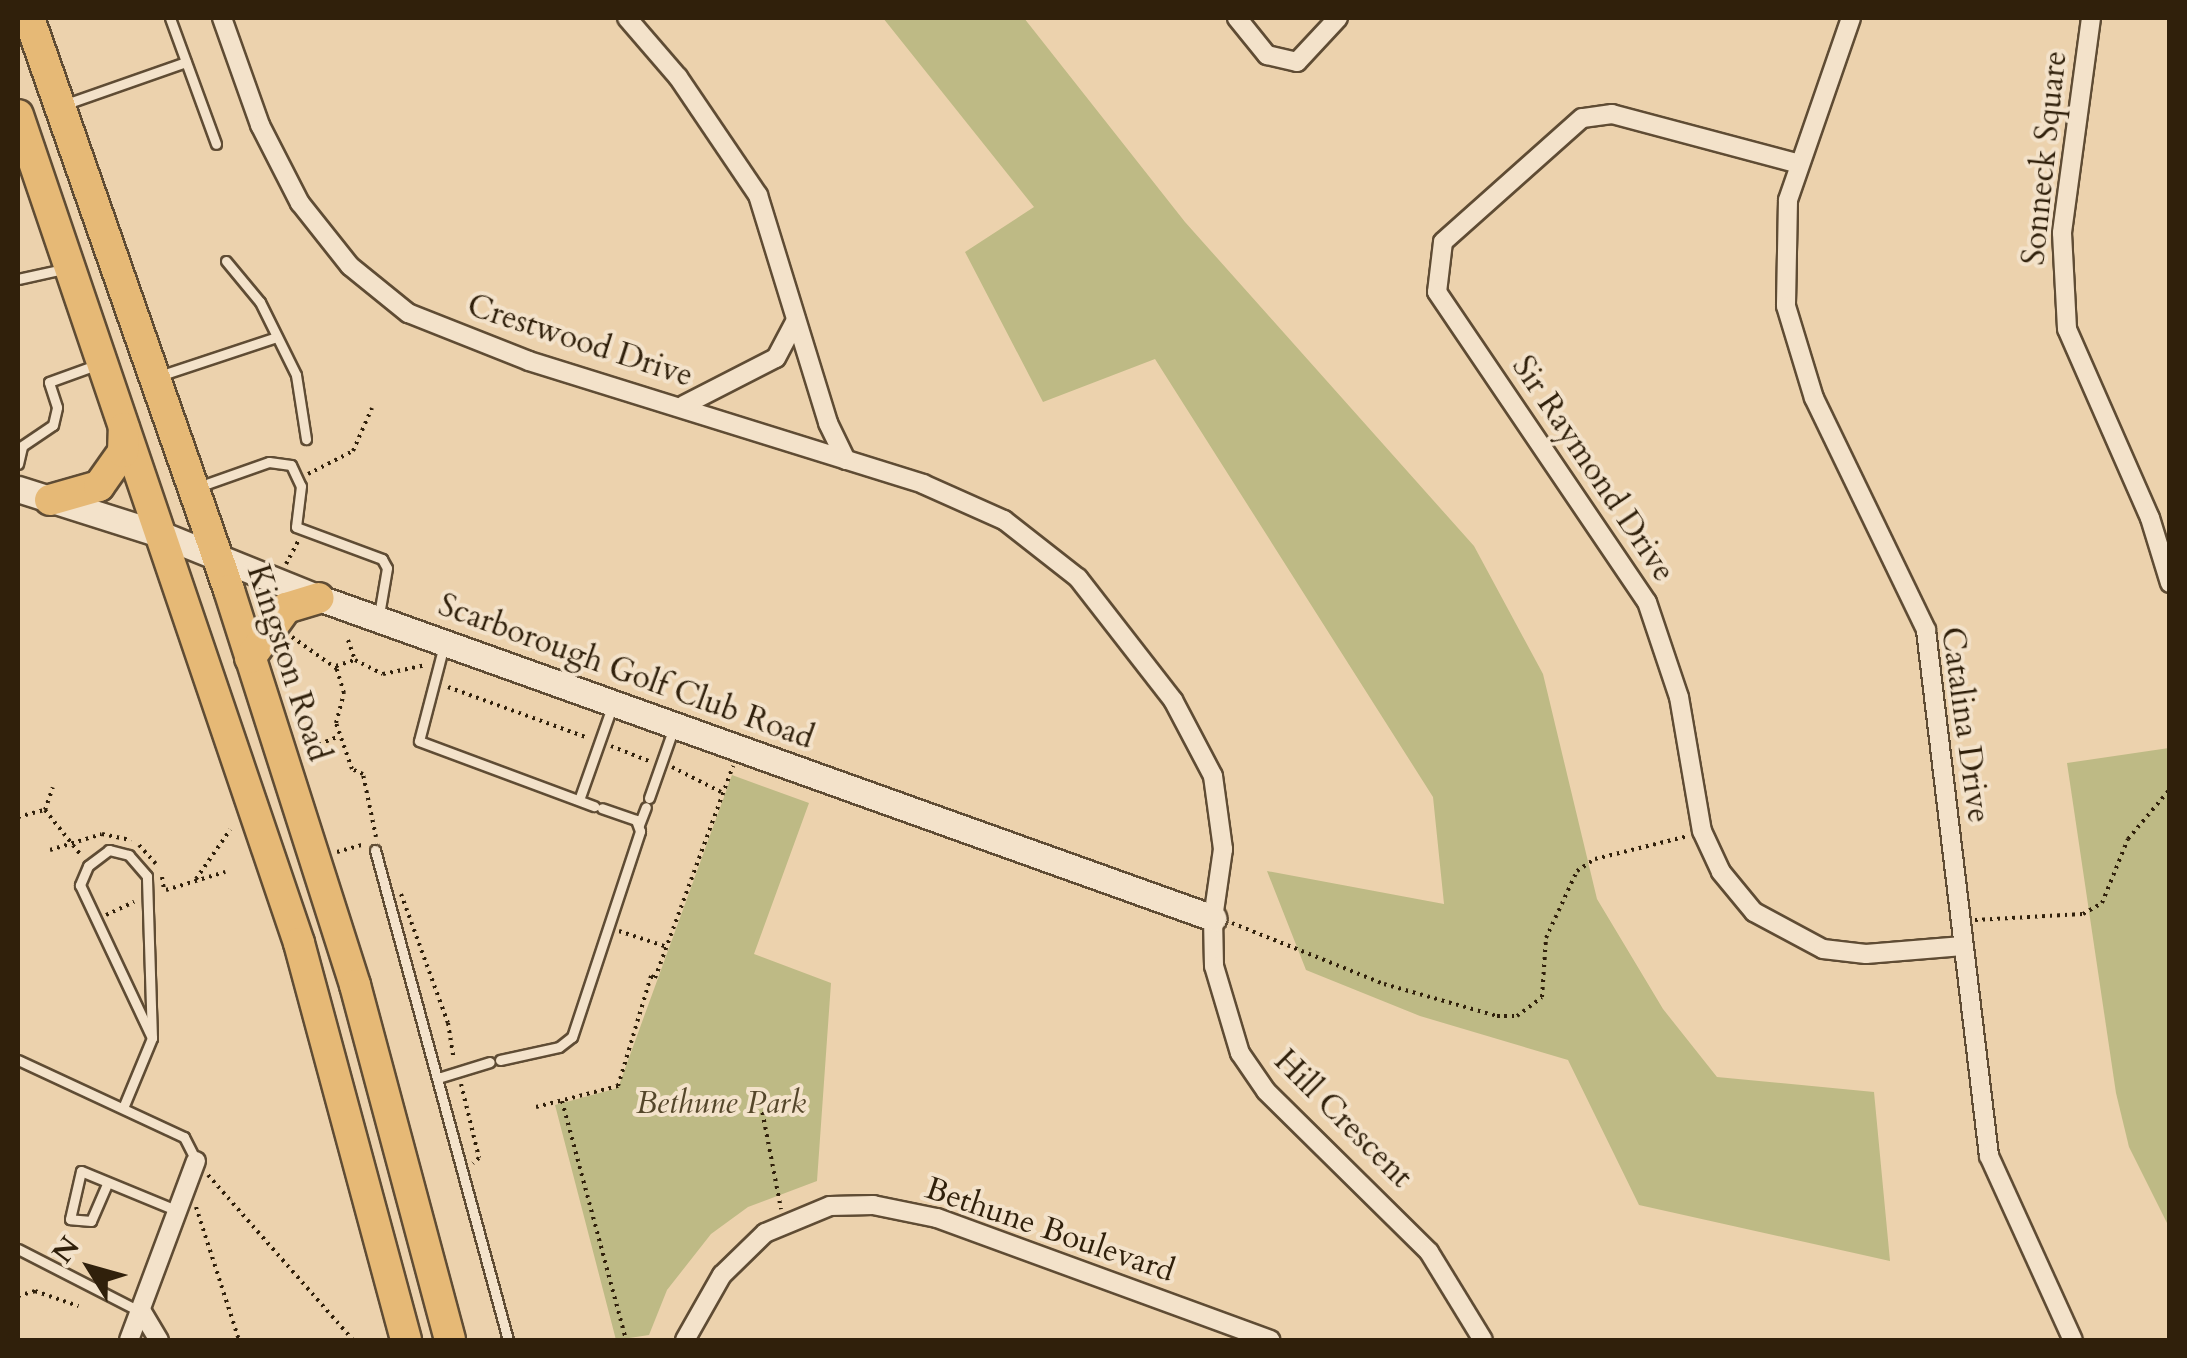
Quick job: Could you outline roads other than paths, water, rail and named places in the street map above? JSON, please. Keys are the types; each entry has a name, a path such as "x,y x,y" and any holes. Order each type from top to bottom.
{"main road":[{"name":"Kingston Road","path":"28,18 216,556 355,985 450,1340"},
{"path":"18,115 299,943 406,1340"},
{"path":"50,500 99,486 123,452 124,420"},
{"path":"250,658 286,608 319,598"}],"street":[{"name":"Crestwood Drive","path":"222,18 260,125 300,202 326,240 376,288 417,317 481,344 684,404 923,484 1004,520 1078,578 1137,648 1190,725 1213,776 1224,849 1213,918"},
{"path":"627,18 702,110 758,195 796,320 846,460"},
{"path":"1237,18 1268,56 1297,62 1338,18"},
{"name":"Catalina Drive","path":"1851,18 1796,163 1782,243 1791,330 1814,398 1926,630 1988,1156 2073,1340"},
{"name":"Sonneck Square","path":"2091,18 2062,232 2067,329 2150,518 2170,584"},
{"name":"Sir Raymond Drive","path":"1796,163 1612,114 1582,118 1443,242 1437,258 1437,292 1648,602 1679,697 1702,831 1721,872 1754,912 1801,941 1866,954 1963,946"},
{"path":"684,404 776,358 796,320"},
{"name":"Scarborough Golf Club Road","path":"18,488 163,535 319,598 1213,918"},
{"name":"Hill Crescent","path":"1213,918 1218,991 1251,1070 1429,1252 1483,1340"},
{"path":"129,1340 193,1170"},
{"name":"Bethune Boulevard","path":"685,1340 722,1274 784,1223 830,1206 872,1205 938,1218 1270,1340"},
{"path":"142,1312 159,1340"}],"lane":[{"path":"170,18 216,144"},
{"path":"60,106 186,62"},
{"path":"226,261 260,302 296,375 306,439"},
{"path":"18,278 70,267"},
{"path":"152,378 277,337"},
{"path":"18,464 20,446 53,425 57,408 49,382 104,362"},
{"path":"191,489 269,462 291,464 299,478 295,514 303,534 382,559 386,588 378,618"},
{"path":"445,641 419,741 639,825"},
{"path":"579,800 613,702"},
{"path":"438,1078 559,1048 572,1037 675,725"},
{"path":"376,846 508,1340"},
{"path":"123,1108 152,1038 148,876 129,855 110,850 88,866 80,885 93,922 152,1038"},
{"path":"18,1060 184,1136 193,1170"},
{"path":"107,1184 91,1220 70,1219 81,1171 178,1210"},
{"path":"18,1249 142,1312"}],"park label":[{"name":"Bethune Park","path":"721,1103"}]}
